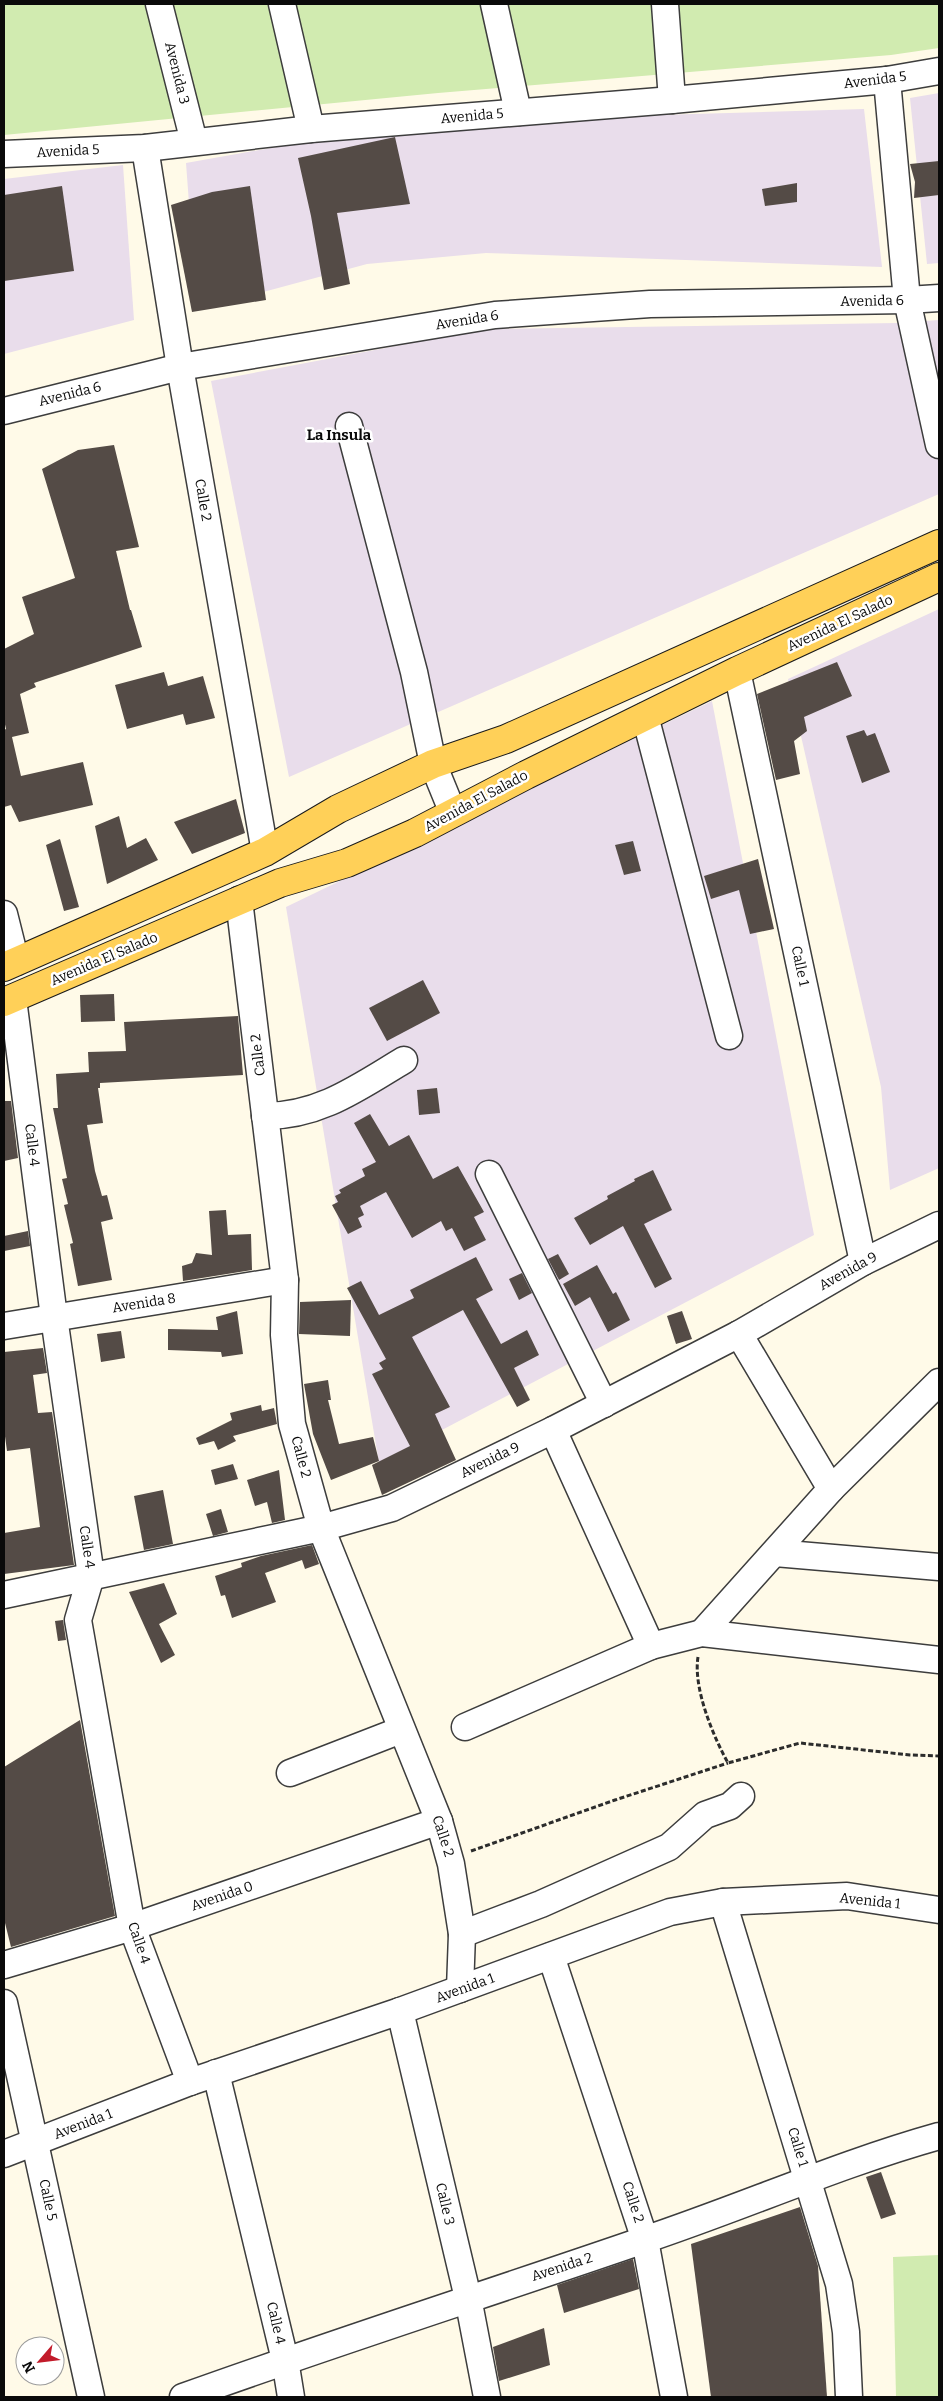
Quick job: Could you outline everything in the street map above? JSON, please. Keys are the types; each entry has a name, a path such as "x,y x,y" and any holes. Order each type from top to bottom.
{"main road":[{"path":"10,965 265,852 338,809 433,764 506,739 939,544"},
{"name":"Avenida El Salado","path":"8,1000 239,900 280,884 347,863 415,833 737,671 939,577"}],"street":[{"name":"Avenida 3","path":"160,4 194,142"},
{"path":"282,4 311,129"},
{"path":"494,4 518,112"},
{"path":"665,4 672,100"},
{"name":"Avenida 5","path":"4,154 145,148 311,129 672,100 886,80 939,71"},
{"path":"886,80 907,300 939,445"},
{"name":"Calle 2","path":"145,148 180,367 265,852"},
{"name":"Avenida 6","path":"4,411 180,367 495,315 650,304 939,298"},
{"path":"349,426 414,672 433,764 453,813"},
{"name":"Calle 1","path":"737,671 863,1262"},
{"path":"646,716 729,1036"},
{"name":"Calle 2","path":"239,900 285,1280 284,1335 292,1424 321,1528 439,1821 450,1859 462,1934 460,1989"},
{"path":"4,914 10,965"},
{"name":"Calle 4","path":"8,1000 91,1576 78,1620 132,1927 190,2082"},
{"path":"265,1116 287,1116 330,1104 404,1060"},
{"path":"489,1174 604,1404"},
{"name":"Avenida 9","path":"4,1594 321,1528 392,1508 604,1404 739,1334 863,1262 939,1225"},
{"name":"Avenida 8","path":"4,1326 285,1280"},
{"path":"739,1334 831,1489"},
{"path":"702,1633 831,1489 939,1382"},
{"path":"553,1430 652,1646"},
{"path":"774,1553 939,1567"},
{"path":"465,1726 652,1646 702,1633 939,1660"},
{"path":"290,1774 401,1730"},
{"path":"462,1934 541,1904 669,1847 706,1815 730,1806 741,1796"},
{"name":"Avenida 0","path":"4,1965 132,1927 439,1821"},
{"name":"Avenida 1","path":"4,2154 190,2082 400,2011 670,1912 723,1902 847,1896 939,1910"},
{"name":"Calle 1","path":"723,1902 839,2284 846,2332 849,2397"},
{"name":"Calle 2","path":"551,1956 645,2240 674,2397"},
{"name":"Calle 5","path":"4,2003 91,2397"},
{"name":"Calle 3","path":"400,2011 468,2298 487,2397"},
{"name":"Calle 4","path":"216,2073 285,2360 291,2397"},
{"name":"Avenida 2","path":"183,2397 285,2360 645,2240 808,2179 939,2136"}],"path":[{"path":"702,1633 697,1668 704,1701 717,1744 728,1763"},
{"path":"450,1859 615,1800 728,1763 800,1743 910,1755 939,1756"}],"shaded area":[{"path":"939,93 939,263 927,264 910,98"},
{"path":"864,109 882,267 486,253 367,264 197,310 186,163 416,122"},
{"path":"123,165 134,320 4,354 4,179"},
{"path":"939,320 939,494 289,777 211,381 486,329 898,323"},
{"path":"939,609 939,1168 890,1190 881,1087 788,679"},
{"path":"712,701 814,1235 379,1463 286,907"}],"green space":[{"path":"4,4 939,4 939,48 891,55 438,93 4,135"},
{"path":"939,2255 939,2397 896,2397 893,2257"}],"building":[{"path":"395,137 410,204 337,213 350,284 324,290 311,216 298,158"},
{"path":"939,161 939,195 914,198 915,182 910,164"},
{"path":"797,183 797,202 765,206 762,189"},
{"path":"62,186 74,271 4,281 4,195"},
{"path":"250,186 266,300 192,312 171,205 212,192"},
{"path":"114,445 139,547 116,551 130,610 142,647 34,683 36,687 20,694 29,733 12,737 21,776 83,762 93,805 19,822 11,805 4,807 4,730 6,729 4,720 4,649 34,634 22,597 75,578 42,469 78,450"},
{"path":"837,662 852,696 804,717 807,731 794,741 800,774 776,780 757,694"},
{"path":"164,672 168,686 203,676 215,718 186,725 183,714 127,729 115,685"},
{"path":"864,730 867,736 875,733 890,772 862,783 846,736"},
{"path":"236,799 245,833 192,854 174,822"},
{"path":"119,816 127,848 146,838 158,860 107,884 95,826"},
{"path":"60,839 79,907 64,911 46,845"},
{"path":"633,841 641,871 624,875 615,845"},
{"path":"758,859 774,929 750,934 739,890 711,899 704,876"},
{"path":"423,980 440,1013 387,1041 369,1008"},
{"path":"114,994 115,1021 81,1022 80,995"},
{"path":"238,1016 243,1075 100,1083 100,1088 98,1088 103,1123 87,1125 95,1171 102,1196 107,1195 113,1219 101,1222 112,1280 78,1286 70,1244 73,1243 64,1205 68,1204 62,1179 67,1178 53,1108 58,1108 56,1074 89,1072 88,1052 126,1051 124,1022"},
{"path":"437,1088 440,1113 419,1115 417,1090"},
{"path":"4,1101 11,1101 18,1158 4,1161"},
{"path":"370,1114 389,1146 409,1135 433,1179 458,1166 484,1212 474,1217 486,1240 464,1251 452,1228 446,1231 441,1221 412,1238 386,1192 360,1206 364,1215 358,1218 362,1227 348,1234 332,1205 338,1202 335,1196 341,1193 339,1190 365,1176 362,1169 376,1162 354,1123"},
{"path":"653,1170 672,1210 644,1224 672,1279 655,1288 623,1226 590,1245 574,1218 608,1199 607,1196 635,1181 634,1179"},
{"path":"226,1210 228,1235 251,1234 252,1270 183,1281 182,1266 192,1263 196,1253 212,1255 209,1211"},
{"path":"28,1231 30,1246 4,1251 4,1236"},
{"path":"558,1254 569,1274 559,1280 548,1259"},
{"path":"476,1257 493,1290 476,1299 501,1344 527,1330 539,1355 514,1368 530,1400 517,1407 463,1310 412,1337 450,1407 435,1414 456,1460 382,1495 372,1465 410,1446 372,1374 383,1369 379,1363 386,1359 347,1288 361,1281 379,1315 414,1298 410,1290"},
{"path":"597,1265 613,1294 616,1292 630,1320 608,1332 590,1297 575,1306 563,1284"},
{"path":"522,1273 532,1293 519,1300 509,1279"},
{"path":"351,1300 350,1336 299,1334 300,1302"},
{"path":"237,1311 243,1354 222,1357 221,1352 168,1350 168,1329 218,1330 216,1317"},
{"path":"682,1311 692,1339 676,1344 667,1316"},
{"path":"121,1331 125,1358 101,1362 97,1334"},
{"path":"43,1348 47,1373 33,1375 38,1413 52,1412 74,1565 4,1574 4,1533 40,1527 30,1448 7,1451 4,1429 4,1352"},
{"path":"328,1380 331,1400 328,1400 339,1444 373,1437 379,1461 331,1480 313,1434 304,1384"},
{"path":"261,1405 262,1411 274,1408 277,1424 233,1436 236,1441 218,1450 214,1441 199,1445 196,1438 232,1420 230,1413"},
{"path":"233,1464 238,1479 215,1485 211,1470"},
{"path":"279,1470 285,1520 272,1523 267,1502 255,1506 247,1480"},
{"path":"163,1490 173,1544 144,1550 134,1496"},
{"path":"221,1509 228,1532 213,1536 206,1514"},
{"path":"312,1545 319,1564 305,1569 302,1560 265,1573 276,1602 232,1618 225,1595 221,1596 215,1576 242,1567 241,1563 261,1556"},
{"path":"164,1583 177,1614 159,1624 175,1655 161,1663 129,1592"},
{"path":"63,1620 66,1640 58,1641 55,1621"},
{"path":"80,1720 115,1916 11,1947 4,1919 4,1767"},
{"path":"881,2172 896,2214 881,2219 866,2177"},
{"path":"800,2207 818,2266 827,2397 711,2397 691,2244"},
{"path":"633,2259 639,2289 564,2313 557,2285"},
{"path":"544,2328 550,2365 499,2381 493,2347"}],"district":[{"name":"La Insula","path":"339,435"}]}
